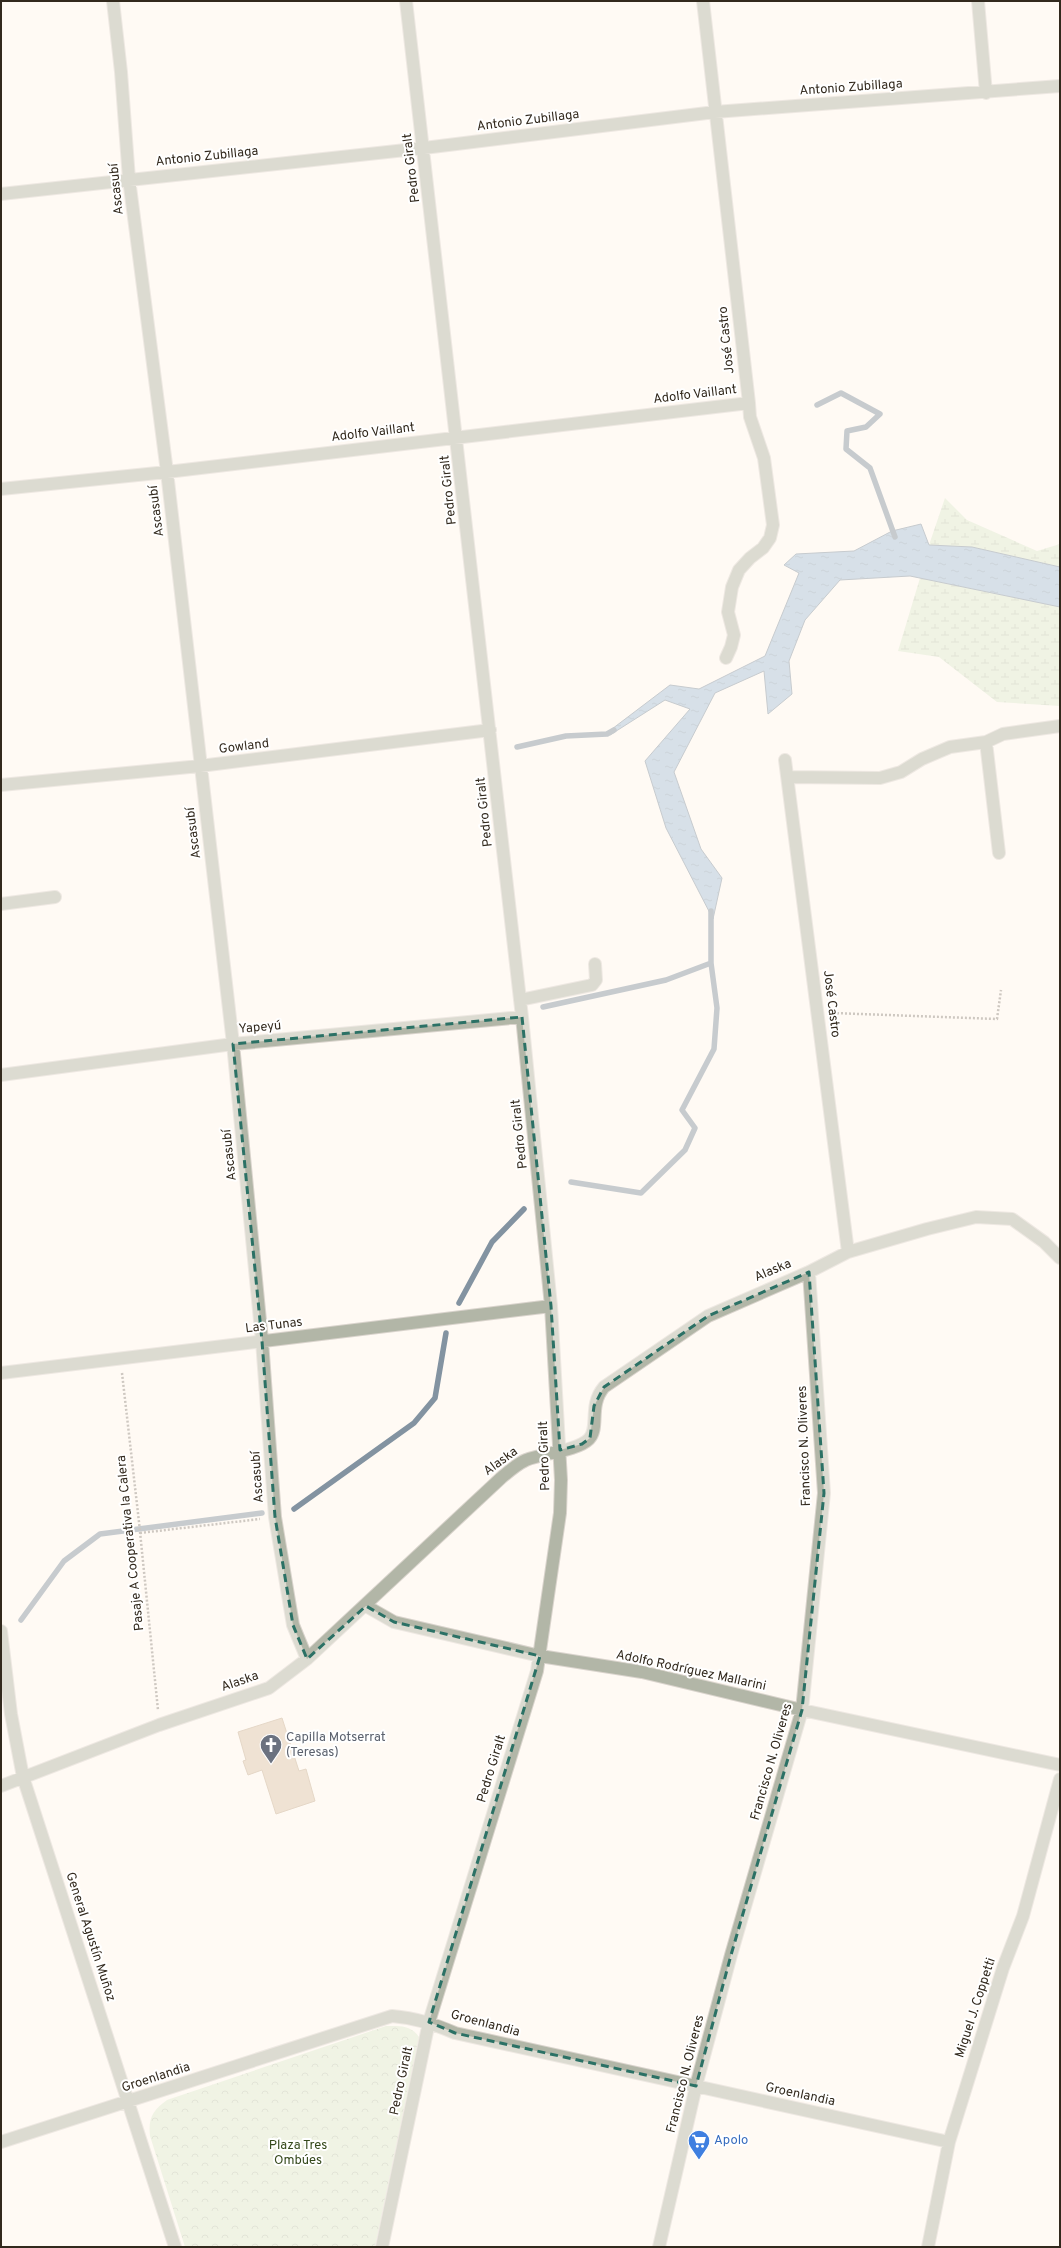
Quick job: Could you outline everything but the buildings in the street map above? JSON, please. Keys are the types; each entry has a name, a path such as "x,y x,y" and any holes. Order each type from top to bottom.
{"street":[{"name":"Ascasubí","path":"112,1 121,72 129,179 167,472 233,1044 262,1341 275,1517 293,1625 307,1659"},
{"name":"Pedro Giralt","path":"382,2247 429,2022 537,1670 560,1513 560,1450 551,1306 522,1017 457,437 406,1"},
{"name":"José Castro","path":"703,1 748,403 750,417 764,458 773,526 770,538 763,548 750,558 740,570 732,587 728,612 734,635 726,658"},
{"path":"978,1 986,93"},
{"name":"Antonio Zubillaga","path":"1,194 424,148 716,112 986,93 1060,86"},
{"name":"Adolfo Vaillant","path":"1,489 167,472 748,403"},
{"path":"788,777 880,778 901,772 922,759 950,747 986,742 1003,734 1060,726"},
{"name":"Gowland","path":"1,785 200,766 490,730"},
{"path":"986,742 999,853"},
{"name":"José Castro","path":"785,760 848,1252"},
{"path":"1,904 55,897"},
{"path":"520,1000 592,985 596,980 596,964"},
{"name":"Yapeyú","path":"1,1075 233,1044 522,1017"},
{"name":"Alaska","path":"1,1786 159,1725 269,1688 307,1659 366,1606 501,1478 523,1461 582,1444 590,1438 593,1431 594,1406 597,1395 615,1378 708,1316 809,1272 848,1252 927,1229 976,1217 1012,1219 1044,1242 1060,1258"},
{"name":"Francisco N. Oliveres","path":"659,2247 696,2086 730,1955 802,1710 824,1493 809,1272"},
{"name":"Las Tunas","path":"1,1373 551,1306"},
{"name":"Adolfo Rodríguez Mallarini","path":"366,1606 394,1622 540,1656 642,1672 802,1710 1060,1765"},
{"name":"General Agustín Muñoz","path":"1,1631 10,1714 23,1777 175,2247"},
{"name":"Miguel J. Coppetti","path":"928,2247 949,2142 1003,1968 1023,1916 1060,1779"},
{"name":"Groenlandia","path":"1,2142 392,2016 410,2017 429,2022 455,2034 949,2142"}],"path":[{"path":"818,1013 996,1019 1001,990"},
{"name":"Pasaje A Cooperativa la Calera","path":"120,1359 140,1522 159,1725"},
{"path":"140,1533 275,1517"}],"highlighted area":[{"path":"522,1017 551,1306 560,1450 582,1444 590,1438 594,1406 604,1387 708,1316 809,1272 824,1493 802,1710 731,1955 696,2086 455,2033 429,2022 540,1656 394,1622 366,1606 307,1659 293,1625 275,1517 262,1341 233,1044"}],"green space":[{"path":"945,498 967,520 1037,551 1060,544 1060,567 972,547 929,545"},
{"path":"920,578 1060,607 1060,706 997,702 939,657 898,651"},
{"name":"Plaza Tres Ombúes","path":"386,2026 400,2026 409,2028 419,2037 375,2247 185,2247 150,2136 152,2115 158,2107 167,2100"}],"water":[{"path":"921,524 929,545 972,547 1060,567 1060,607 910,576 840,580 805,620 789,661 792,694 768,714 764,671 715,693 674,772 701,849 722,878 713,919 666,828 645,761 690,709 665,700 610,735 608,732 670,685 699,689 765,656 799,573 784,565 796,554 854,551 892,531"}],"waterway":[{"path":"817,405 841,393 880,414 866,427 847,431 846,449 870,468 895,537"},
{"path":"517,747 566,736 607,734 614,730"},
{"path":"571,1182 641,1193 685,1150 695,1128 682,1110 714,1049 717,1008 711,963 711,911"},
{"path":"543,1007 666,980 711,963"},
{"path":"459,1303 492,1242 524,1209"},
{"path":"294,1509 414,1423 435,1398 446,1333"},
{"path":"21,1620 64,1561 100,1534 262,1513"}],"place":[{"name":"Capilla Motserrat (Teresas)","path":"271,1764"},
{"name":"Apolo","path":"699,2160"}]}
